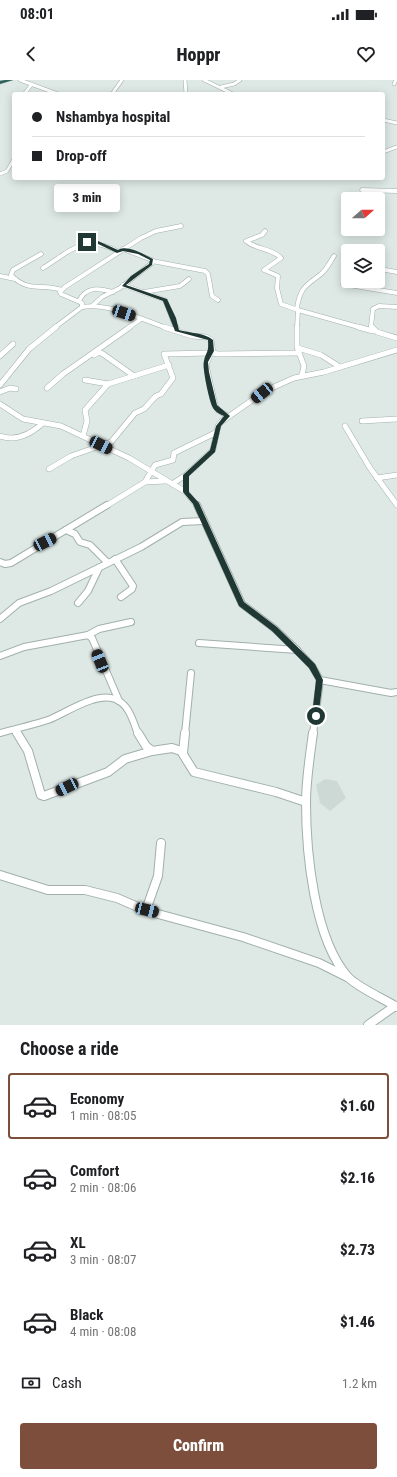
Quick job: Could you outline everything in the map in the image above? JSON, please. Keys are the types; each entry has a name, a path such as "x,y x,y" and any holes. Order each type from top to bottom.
{"highway":[{"path":"0,82 11,80"}],"street":[{"path":"20,80 53,92"},
{"path":"113,92 122,80"},
{"path":"186,80 186,92"},
{"path":"204,80 230,92"},
{"path":"221,87 234,84 240,80"},
{"path":"394,84 396,80"},
{"path":"25,92 32,84"},
{"path":"385,120 397,123"},
{"path":"385,151 397,147"},
{"path":"392,149 397,150"},
{"path":"0,174 7,171 12,161"},
{"path":"362,190 397,191"},
{"path":"62,290 121,250 151,233 181,226"},
{"path":"265,231 262,235 246,241 250,245 280,256 280,259 264,270 278,276 277,288 281,304 397,338"},
{"path":"43,268 69,250 88,242 102,244 146,256 152,261 204,271 208,274 212,296 218,300"},
{"path":"41,254 13,270 11,275 16,280 28,287 55,287 62,290"},
{"path":"302,375 306,370 296,341 299,296 304,286 310,280 323,272 334,256"},
{"path":"93,305 100,298 113,292 145,269 152,261"},
{"path":"385,270 397,272"},
{"path":"0,276 16,280"},
{"path":"144,292 152,289 182,286 189,279"},
{"path":"123,285 165,300 177,330"},
{"path":"367,288 397,293"},
{"path":"79,301 83,294 93,289 113,292"},
{"path":"62,290 60,292 63,295 79,301 82,303 82,307"},
{"path":"0,385 29,349 40,338 82,307 93,305 177,330 192,336 208,337 211,340 211,352 206,365 215,406 220,412 227,416"},
{"path":"373,330 370,326 373,309 379,306 397,307"},
{"path":"46,388 86,357 141,319"},
{"path":"0,356 13,344"},
{"path":"49,469 71,456 113,440 135,413 144,409 156,396 161,394 172,378 164,354 211,352 218,354 298,350 321,355 340,367"},
{"path":"172,484 186,475 213,450 218,426 227,416 246,406 265,390 302,375 324,372 397,350"},
{"path":"86,357 101,353 134,376"},
{"path":"85,380 108,384 168,365"},
{"path":"83,436 87,421 84,413 85,410 108,384"},
{"path":"0,392 10,388 16,389"},
{"path":"0,404 19,418 61,426 83,436 152,472 186,492 196,503 242,604 271,625 312,666 320,680 318,702 310,745 306,802 310,860 318,917 334,959 349,978"},
{"path":"362,421 397,419"},
{"path":"0,436 8,439 25,436 36,430 43,423"},
{"path":"345,426 377,478 397,505"},
{"path":"0,562 6,564 10,563 66,530 78,521 142,484 148,479 155,465 173,460 174,453 217,432"},
{"path":"186,475 186,492"},
{"path":"377,478 397,475"},
{"path":"142,484 151,481 165,481"},
{"path":"0,619 19,603 52,591 158,537 182,522 204,521"},
{"path":"66,530 74,534 80,542 90,545 107,562"},
{"path":"115,559 133,586 132,589 121,597"},
{"path":"78,603 88,594 91,581 100,566"},
{"path":"0,656 24,647 88,635 99,629 131,622"},
{"path":"88,635 92,638 119,701 126,708 143,744 152,751"},
{"path":"199,643 297,650"},
{"path":"191,673 183,753 186,764 194,772 276,792 306,802"},
{"path":"320,680 392,693 397,692"},
{"path":"0,733 15,730 52,718 84,703 100,699 119,701"},
{"path":"15,730 28,751 41,794 44,796 108,772 125,759 152,751 173,749 183,753"},
{"path":"146,910 158,876 161,843"},
{"path":"0,875 48,890 85,890 104,894 146,910 243,937 319,963 349,978 396,1006 368,1025"}],"shaded area":[{"path":"325,779 337,781 346,798 330,811 320,803 316,785"}],"route":[{"path":"87,242 96,242 109,246 119,252 123,249 150,258 152,263 123,285 158,296 165,300 177,330 192,336 206,337 211,340 212,351 206,362 207,372 215,406 220,412 227,416 218,426 211,453 187,473 185,481 186,492 196,503 239,600 245,608 275,629 312,666 320,680 316,716"}]}
